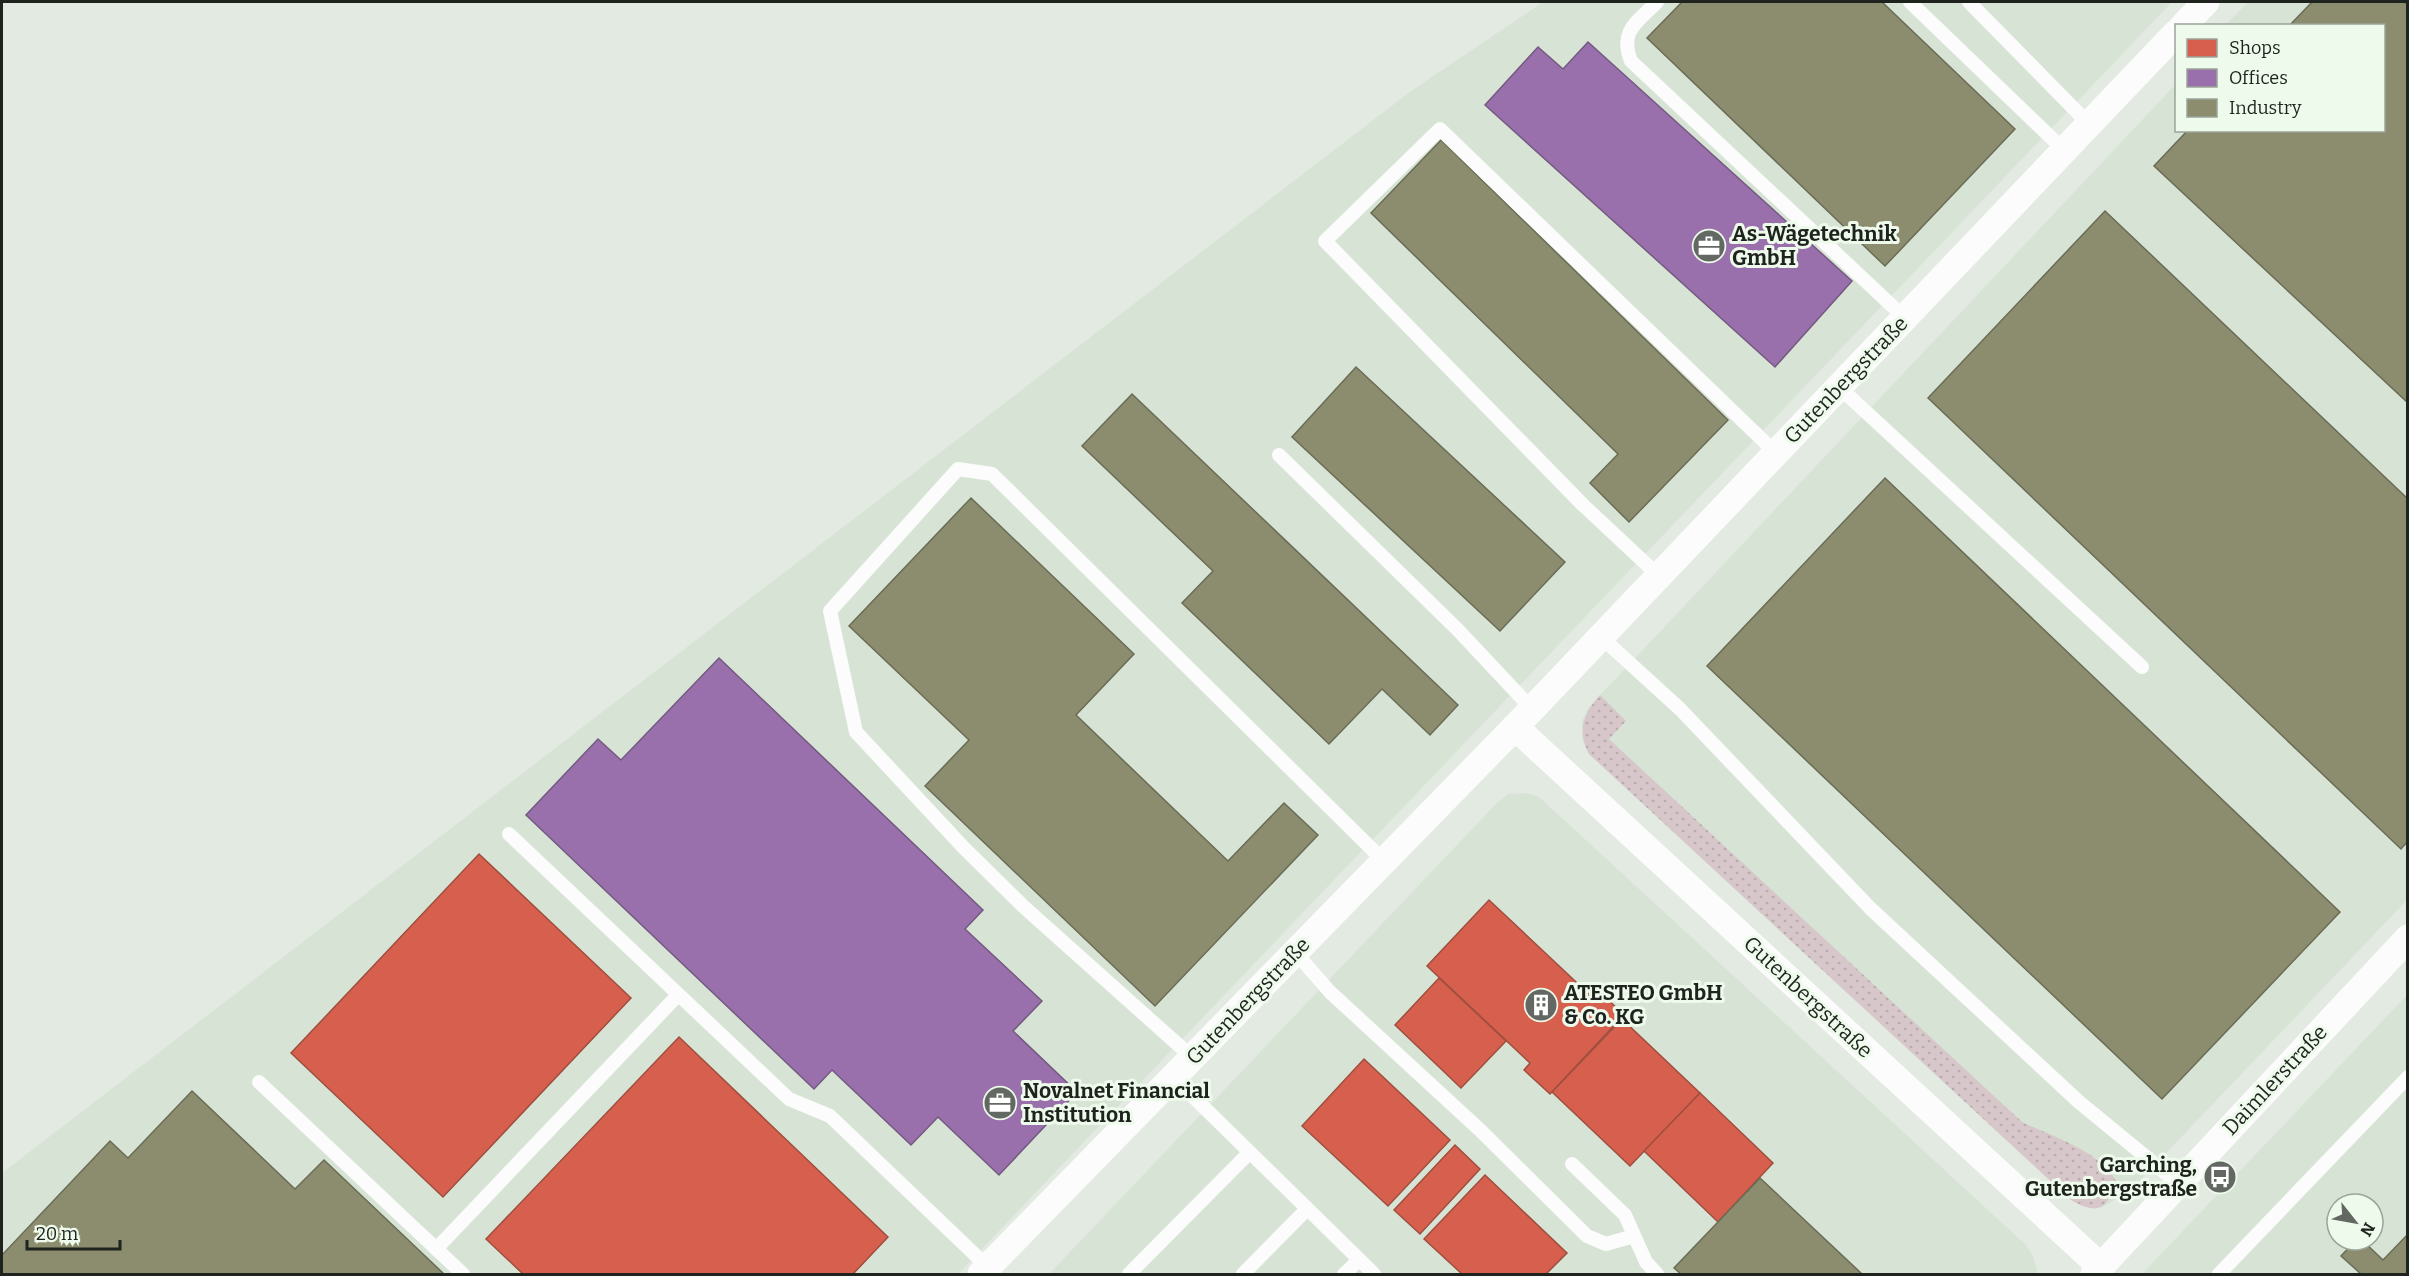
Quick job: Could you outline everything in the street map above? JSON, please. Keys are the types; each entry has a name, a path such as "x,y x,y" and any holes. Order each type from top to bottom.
{"street":[{"path":"2185,24 2206,2"},
{"name":"Gutenbergstraße","path":"988,1272 1173,1077 1601,637 2175,34"},
{"name":"Gutenbergstraße","path":"1523,718 2101,1272"},
{"name":"Daimlerstraße","path":"2101,1272 2179,1184 2408,938"}],"lane":[{"path":"1657,2 1628,32 1625,48 1630,61 1905,318"},
{"path":"1910,2 2064,150"},
{"path":"1969,2 2089,124"},
{"path":"1659,576 1583,505 1325,241 1440,129 1776,453"},
{"path":"1839,387 2142,667"},
{"path":"1280,454 1458,630 1523,718"},
{"path":"1192,1058 1017,900 964,848 856,732 830,611 958,468 992,474 1384,861"},
{"path":"1601,637 1687,717 1871,909 2079,1102 2179,1184"},
{"path":"509,834 789,1100 830,1116 988,1272"},
{"path":"1295,952 1330,992 1480,1130 1587,1236 1606,1244 1635,1236"},
{"path":"436,1249 678,995"},
{"path":"1173,1077 1374,1275"},
{"path":"2219,1275 2408,1077"},
{"path":"259,1082 463,1275"},
{"path":"1129,1275 1249,1153"},
{"path":"1572,1164 1625,1215 1647,1262 1657,1275"},
{"path":"1243,1275 1307,1209"},
{"path":"1344,1275 1359,1260"}],"shaded area":[{"path":"1543,2 2172,2 958,1274 2,1274 2,1173 1411,91"},
{"path":"2248,2 2407,2 2407,900 2131,1190 2101,1208 2093,1209 2071,1200 1589,754 1582,740 1582,721 1588,708 2175,85 2175,132 2385,132 2385,24 2226,24"},
{"path":"1600,695 1626,721 1609,739 2022,1122 2087,1153 2108,1170 2116,1181 2110,1198 2105,1204 2094,1208 2071,1200 1589,754 1583,737 1584,723 1589,709"},
{"path":"1524,793 1538,796 2026,1245 2033,1256 2038,1274 1049,1274 1496,804 1508,794"},
{"path":"2407,995 2407,1274 2142,1274"}],"building: Shops":[{"path":"479,854 631,998 443,1197 291,1053"},
{"name":"ATESTEO GmbH & Co. KG","path":"1489,900 1591,996 1597,989 1624,1015 1550,1094 1524,1070 1530,1063 1427,966"},
{"path":"1439,978 1506,1041 1461,1088 1395,1025"},
{"name":"ATESTEO GmbH & Co. KG","path":"1622,1019 1700,1093 1630,1166 1552,1092"},
{"path":"679,1037 888,1237 853,1274 523,1274 486,1239"},
{"path":"1364,1059 1450,1140 1388,1206 1302,1126"},
{"path":"1700,1093 1773,1163 1718,1222 1644,1151"},
{"path":"1455,1145 1480,1169 1420,1234 1394,1210"},
{"path":"1485,1175 1567,1253 1546,1274 1462,1274 1424,1239"}],"building: Offices":[{"path":"1588,42 1852,281 1775,367 1485,105 1538,47 1563,69"},
{"path":"719,658 983,910 965,929 1042,1001 1013,1031 1077,1092 999,1175 938,1117 911,1145 832,1070 814,1089 526,815 598,739 621,760"}],"building: Industry":[{"path":"1682,2 1882,2 2015,129 1885,266 1647,38"},
{"path":"2312,2 2404,2 2408,5 2408,403 2154,166 2186,132 2385,132 2385,24 2291,24"},
{"path":"1441,140 1728,420 1629,522 1590,483 1618,454 1371,213"},
{"path":"2105,211 2408,499 2408,841 2401,849 1928,398"},
{"path":"1356,367 1565,562 1500,631 1292,437"},
{"path":"1132,394 1458,705 1430,735 1382,689 1329,744 1182,603 1213,571 1082,446"},
{"path":"1885,478 2340,912 2162,1099 1707,666"},
{"path":"971,498 1134,654 1076,715 1228,861 1284,803 1318,835 1155,1006 925,786 969,740 849,626"},
{"path":"192,1091 295,1189 324,1160 444,1274 2,1274 2,1255 110,1141 128,1158"},
{"path":"1760,1178 1862,1274 1681,1274 1674,1268"},
{"path":"2408,1234 2408,1274 2361,1274 2341,1256 2345,1252 2375,1252 2383,1260"}],"place":[{"name":"As-Wägetechnik GmbH","path":"1709,246"},
{"name":"ATESTEO GmbH & Co. KG","path":"1541,1005"},
{"name":"Novalnet Financial Institution","path":"1000,1103"},
{"name":"Garching, Gutenbergstraße","path":"2220,1177"}]}
